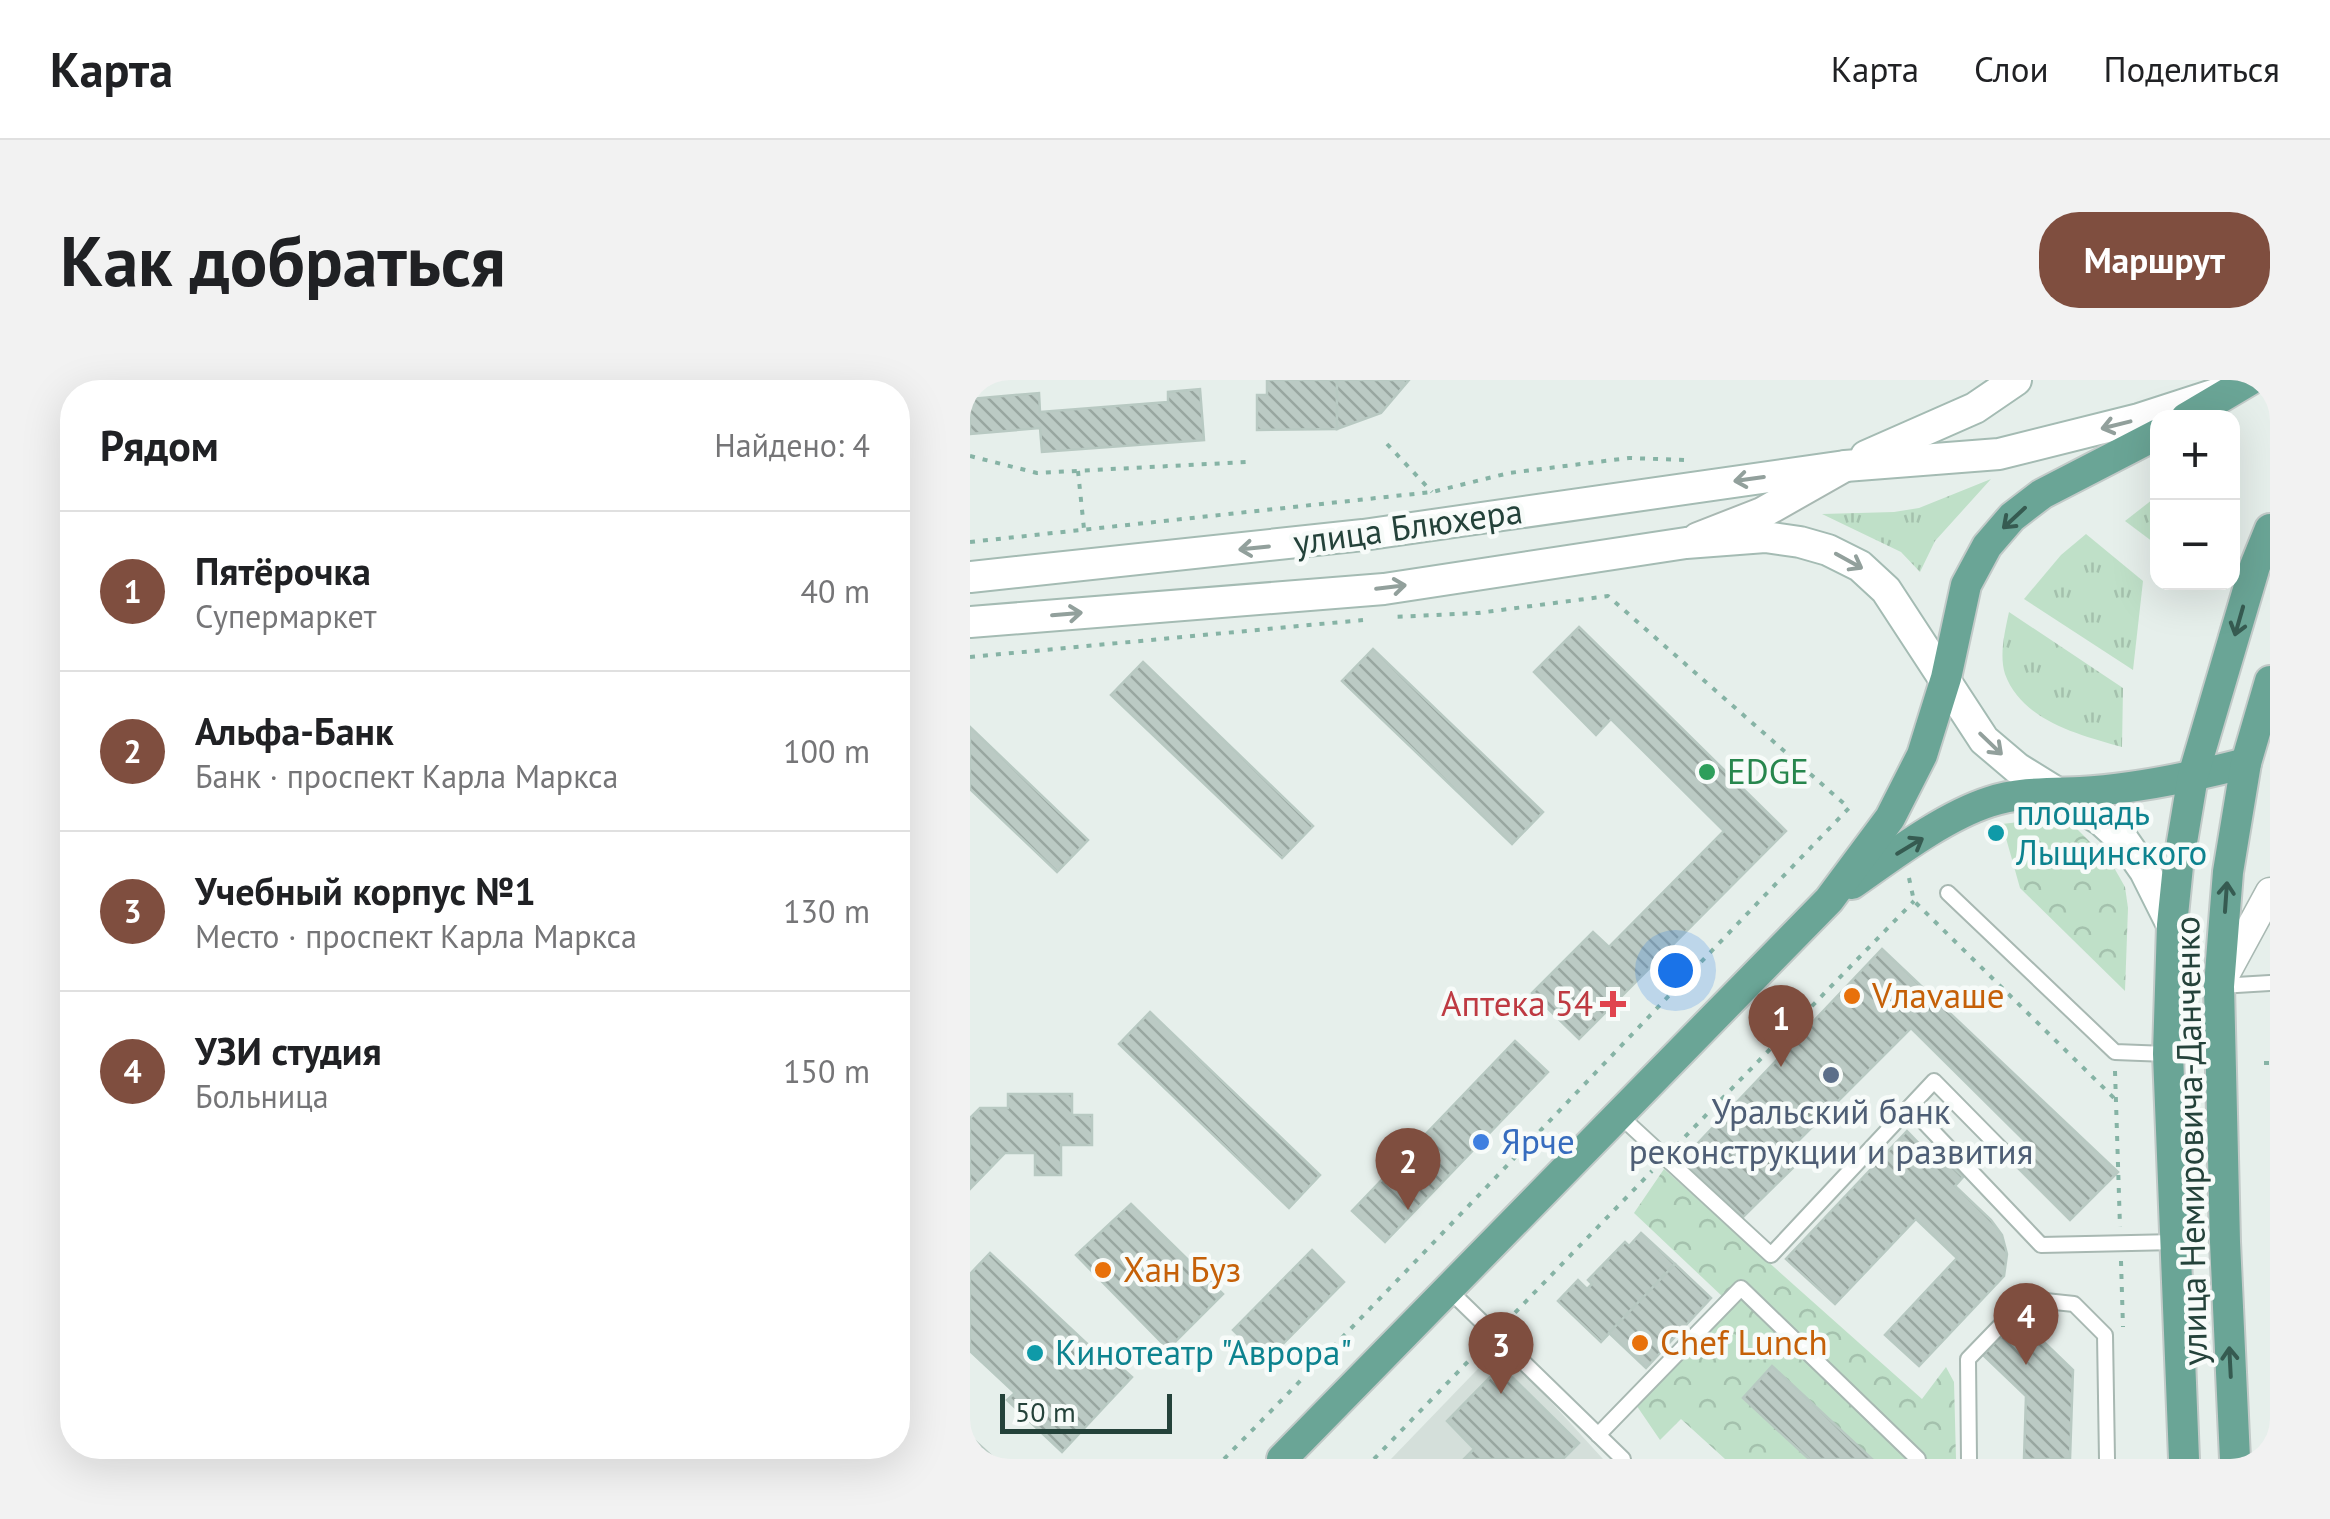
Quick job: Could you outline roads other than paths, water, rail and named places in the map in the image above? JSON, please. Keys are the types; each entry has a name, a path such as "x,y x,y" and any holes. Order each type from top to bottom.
{"main road":[{"path":"1686,543 1762,513 1846,466 1975,408 2016,380"},
{"path":"1846,466 1999,454 2139,419 2246,382"},
{"path":"2199,410 2246,382"},
{"path":"1282,1459 1829,900 1890,818 1922,755 1946,678 1966,585 1987,546 2012,518 2042,494 2150,439"},
{"name":"улица Блюхера","path":"970,577 1364,535 1846,466"},
{"name":"улица Немировича-Данченко","path":"2184,1459 2168,1054 2172,926 2194,776 2255,566 2270,528"},
{"path":"1686,543 1765,537 1828,550 1860,566 1886,590 1984,740 2017,768 2101,820 2124,841 2145,871 2172,926"},
{"name":"улица Блюхера","path":"970,622 1384,589 1686,543"},
{"name":"улица Немировича-Данченко","path":"2235,1459 2224,1242 2220,986 2228,872 2258,758 2270,681"},
{"path":"1829,900 1964,813 1992,801 2056,790 2079,792 2194,776 2258,758"}],"street":[{"path":"2220,986 2270,892"}],"lane":[{"path":"1948,893 2115,1052 2168,1054"},
{"path":"2220,986 2270,984"},
{"path":"1617,1114 1771,1255 1934,1081 2002,1150"},
{"path":"1924,1122 2041,1245 2176,1242"},
{"path":"1598,1435 1740,1288 1918,1459"},
{"path":"1447,1289 1623,1459"},
{"path":"1969,1459 1968,1359 2026,1299 2074,1304 2105,1334 2107,1459"}],"place":[{"name":"EDGE","path":"1707,772"},
{"name":"площадь Лыщинского","path":"1996,833"},
{"name":"Vлаvаше","path":"1852,996"},
{"name":"Аптека 54","path":"1613,1004"},
{"name":"Пятёрочка","path":"1781,1067"},
{"name":"Уральский банк реконструкции и развития","path":"1831,1075"},
{"name":"Ярче","path":"1481,1142"},
{"name":"Альфа-Банк","path":"1408,1210"},
{"name":"Хан Буз","path":"1103,1270"},
{"name":"Chef Lunch","path":"1640,1343"},
{"name":"Кинотеатр \"Аврора\"","path":"1035,1353"},
{"name":"УЗИ студия","path":"2026,1365"},
{"name":"Учебный корпус №1","path":"1501,1394"}]}
